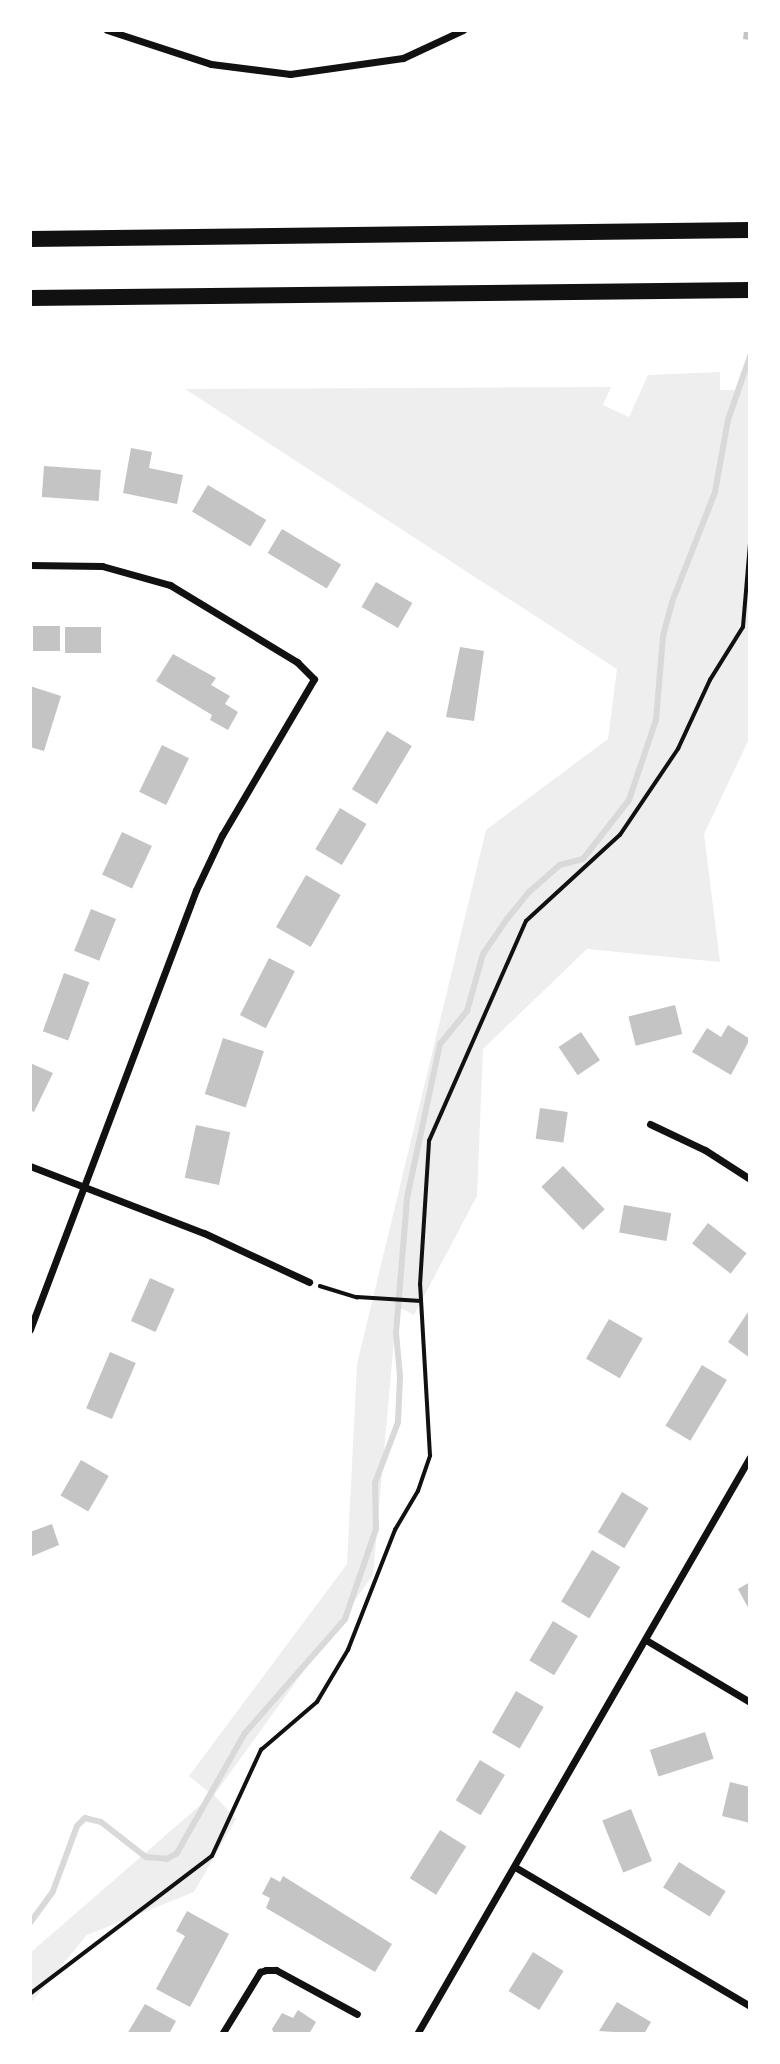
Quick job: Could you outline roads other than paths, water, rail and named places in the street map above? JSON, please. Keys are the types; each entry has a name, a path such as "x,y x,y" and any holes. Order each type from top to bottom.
{"highway":[{"path":"30,239 750,230"},
{"path":"30,298 750,290"}],"street":[{"path":"107,30 211,64 290,74 392,61 463,30"},
{"path":"30,565 102,566 170,585 298,662 314,679 200,881 30,1330"},
{"path":"650,1124 705,1150 750,1179"},
{"path":"30,1166 204,1233 309,1282"},
{"path":"417,2034 750,1457"},
{"path":"646,1640 750,1702"},
{"path":"515,1867 750,2006"},
{"path":"222,2034 260,1972 266,1970 276,1970 357,2014"}],"waterway":[{"path":"30,1923 53,1891 77,1826 85,1818 101,1822 146,1857 167,1859 177,1853 245,1733 345,1619 376,1529 375,1483 398,1422 400,1376 396,1333 407,1198 440,1044 467,1011 483,954 507,919 529,892 560,865 583,859 629,800 656,720 663,636 672,602 715,492 728,420 750,356"}]}
